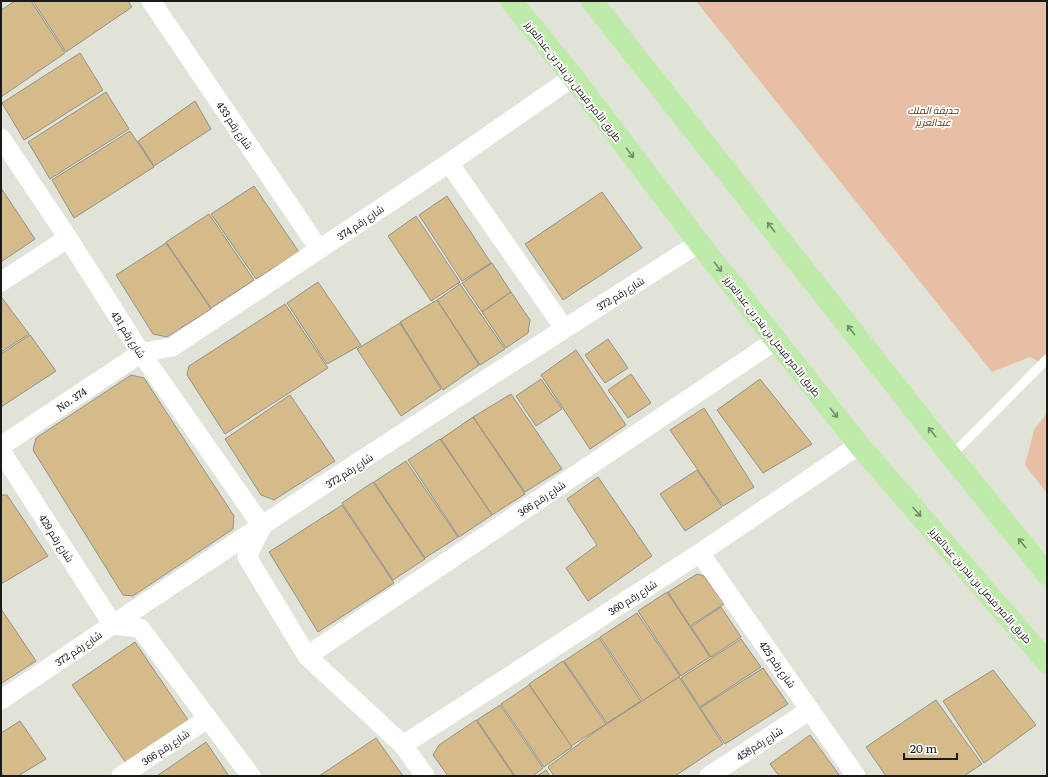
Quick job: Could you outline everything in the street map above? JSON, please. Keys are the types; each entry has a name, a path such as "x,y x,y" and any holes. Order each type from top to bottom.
{"main road":[{"name":"طريق الأمير فيصل بن بندر بن عبدالعزيز","path":"511,1 573,77 699,243 859,445 1047,662"},
{"path":"592,1 951,456 1047,574"}],"street":[{"name":"شارع رقم 433","path":"151,1 319,249"},
{"name":"شارع رقم 374","path":"141,353 172,347 449,163 573,77"},
{"name":"شارع رقم 431","path":"1,138 68,238 141,353 262,526"},
{"path":"449,163 564,328"},
{"path":"1,282 68,238"},
{"name":"شارع رقم 372","path":"1,700 113,624 564,328 699,243"},
{"name":"شارع رقم 366","path":"307,656 776,340"},
{"name":"No. 374","path":"1,446 141,353"},
{"name":"شارع رقم 360","path":"404,746 700,553 859,445"},
{"name":"شارع رقم 429","path":"1,451 113,624"},
{"path":"262,526 247,557 307,656 404,746 425,776"},
{"name":"شارع رقم 425","path":"700,553 856,776"},
{"path":"113,624 140,628 251,776"},
{"name":"شارع رقم458","path":"709,776 810,710"},
{"name":"شارع رقم 366","path":"121,776 208,718"}],"lane":[{"path":"951,456 1047,359"}],"green space":[{"name":"حديقة الملك عبدالعزيز","path":"696,1 1047,1 1047,371 1042,363 1030,357 992,372"},
{"path":"1047,413 1047,493 1025,465 1034,430"}],"building":[{"path":"15,1 31,1 65,53 1,97 1,10"},
{"path":"33,1 128,1 132,7 66,52"},
{"path":"80,53 103,90 24,140 2,103"},
{"path":"106,92 129,129 50,179 28,142"},
{"path":"195,101 211,129 154,166 138,141"},
{"path":"130,131 154,167 74,218 52,180"},
{"path":"254,186 299,252 256,279 211,214"},
{"path":"1,188 35,239 1,262"},
{"path":"602,192 642,248 563,300 525,244"},
{"path":"447,196 491,263 462,281 419,215"},
{"path":"209,214 254,280 211,308 166,242"},
{"path":"416,216 460,282 431,301 388,236"},
{"path":"166,243 211,309 167,337 153,334 116,275"},
{"path":"492,263 511,292 482,312 462,283"},
{"path":"318,282 361,345 327,364 287,303"},
{"path":"460,284 505,349 480,365 437,300"},
{"path":"511,292 530,320 528,333 506,348 482,312"},
{"path":"2,298 29,334 1,352 1,299"},
{"path":"437,300 479,365 443,390 400,322"},
{"path":"285,304 328,368 225,434 187,375 189,366"},
{"path":"400,323 441,389 401,416 357,349"},
{"path":"30,335 56,371 1,407 1,354"},
{"path":"608,339 628,368 605,383 585,355"},
{"path":"576,350 626,425 590,449 541,375"},
{"path":"631,374 651,403 628,418 608,390"},
{"path":"131,375 144,378 234,516 233,529 133,596 123,595 33,450 36,438"},
{"path":"541,379 562,409 536,426 516,396"},
{"path":"760,379 812,444 763,473 717,410"},
{"path":"511,394 562,469 525,492 473,417"},
{"path":"290,395 335,461 274,500 261,495 225,439"},
{"path":"704,408 754,487 723,506 670,430"},
{"path":"473,417 525,494 492,515 441,439"},
{"path":"440,439 492,515 459,537 408,460"},
{"path":"406,461 458,537 425,558 374,482"},
{"path":"697,470 722,507 685,531 660,494"},
{"path":"598,477 652,556 588,601 566,568 597,545 567,499"},
{"path":"373,482 425,559 393,580 342,503"},
{"path":"1,495 7,495 48,556 1,584"},
{"path":"342,505 394,583 318,632 269,552"},
{"path":"697,574 704,576 724,604 690,626 668,592"},
{"path":"667,592 710,657 681,676 638,611"},
{"path":"721,607 741,637 711,657 691,627"},
{"path":"1,609 36,661 2,683 1,681"},
{"path":"637,613 680,676 643,701 600,637"},
{"path":"599,638 641,701 607,723 564,661"},
{"path":"741,639 761,667 700,707 681,678"},
{"path":"135,642 188,720 126,763 72,685"},
{"path":"563,661 606,724 571,746 529,684"},
{"path":"763,668 788,704 725,744 700,708"},
{"path":"993,670 1036,725 984,763 943,701"},
{"path":"679,677 723,744 675,776 554,776 548,767 596,731"},
{"path":"529,685 572,747 544,767 501,704"},
{"path":"936,700 982,764 964,776 886,776 866,747"},
{"path":"500,705 543,768 533,776 515,776 477,720"},
{"path":"476,720 514,776 448,776 433,755 439,745"},
{"path":"20,721 46,759 18,776 4,776 1,771 1,733"},
{"path":"810,735 840,776 779,776 770,764"},
{"path":"376,738 403,776 319,776"},
{"path":"206,742 229,776 157,776"},
{"path":"546,770 550,776 537,776"}]}
